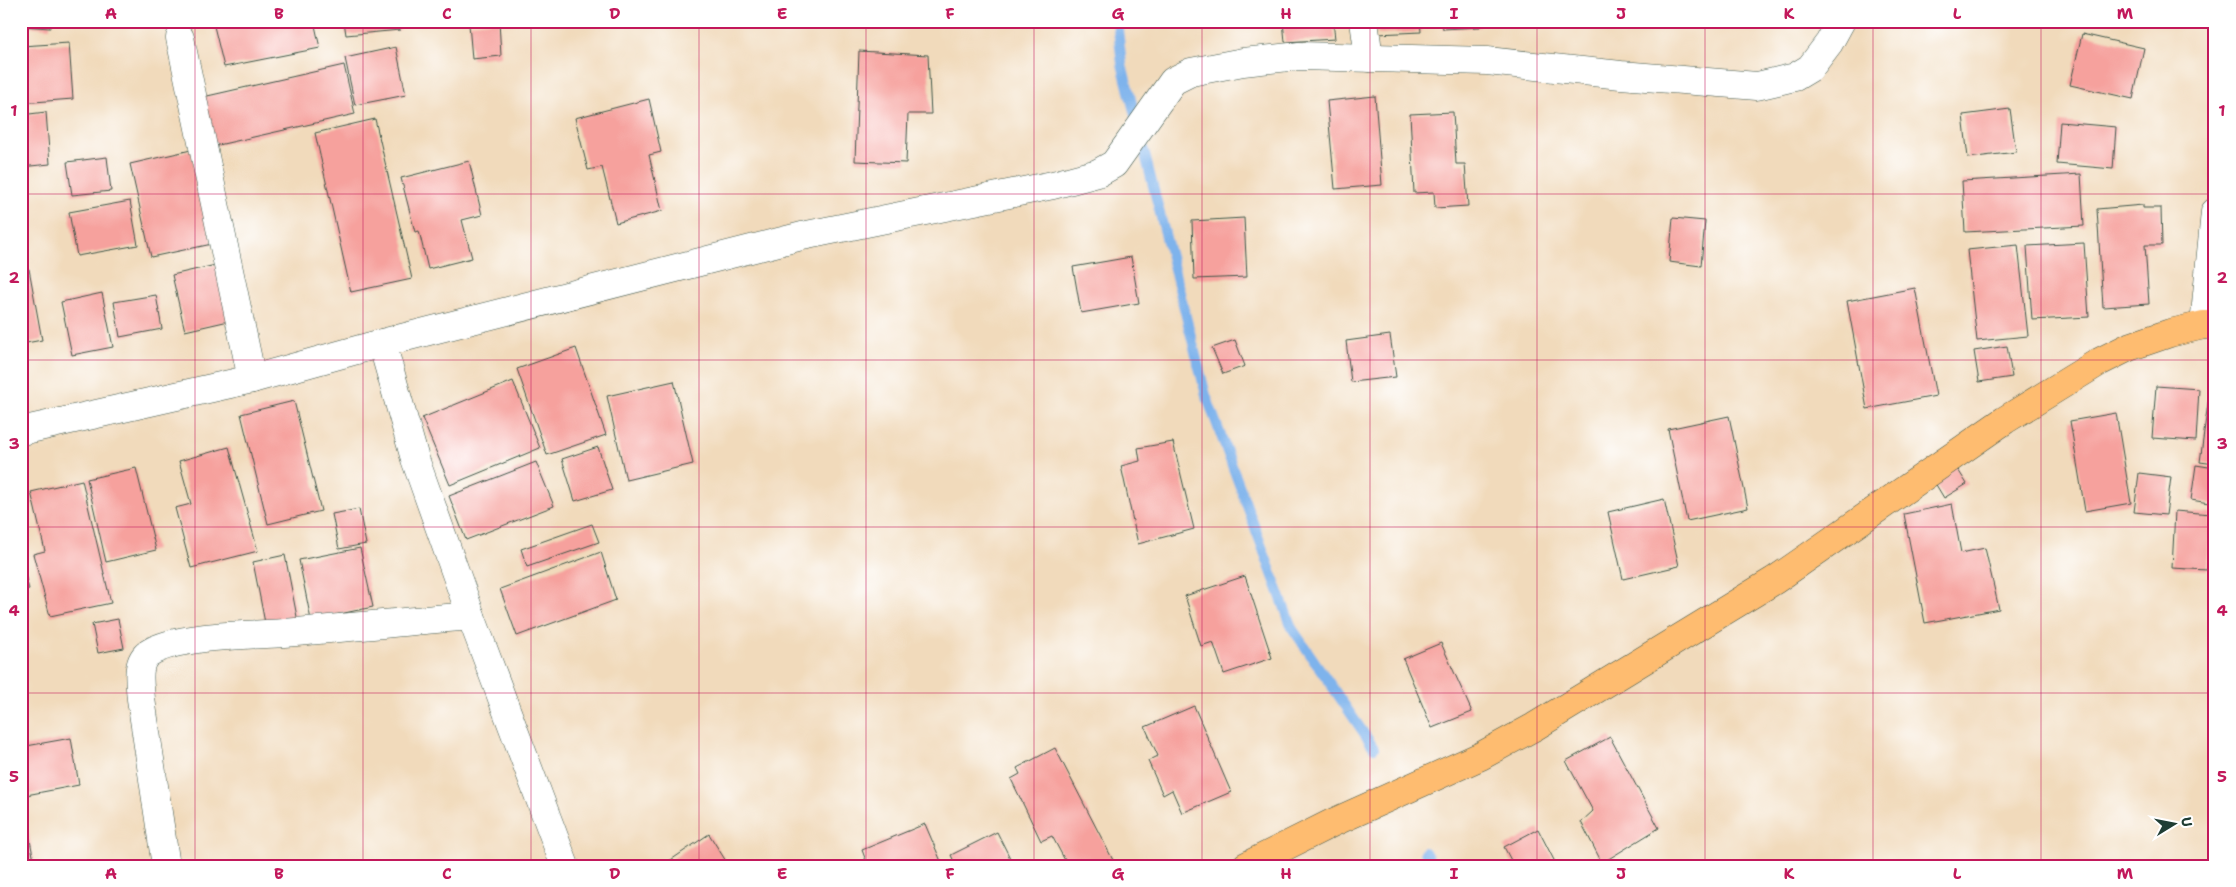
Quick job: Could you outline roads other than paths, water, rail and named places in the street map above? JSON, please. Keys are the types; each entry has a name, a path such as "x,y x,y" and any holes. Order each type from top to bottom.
{"highway":[{"path":"1246,866 1362,810 1481,756 1534,727 1775,580 2005,420 2099,362 2128,347 2209,325"}],"street":[{"path":"1364,21 1369,58"},
{"path":"21,432 252,379 382,343 802,236 1053,185 1098,173 1114,164 1128,147 1173,81 1191,72 1287,56 1369,58 1487,61 1621,75 1757,86 1795,77 1810,68 1829,43 1842,21"},
{"path":"180,38 252,379"},
{"path":"2209,325 2215,212"},
{"path":"382,343 415,459 471,616 565,866"},
{"path":"166,866 146,739 140,682 142,661 148,653 162,646 209,638 471,616"}],"waterway":[{"path":"1117,21 1122,64 1206,395 1292,628 1374,748"},
{"path":"1425,852 1433,866"}]}
